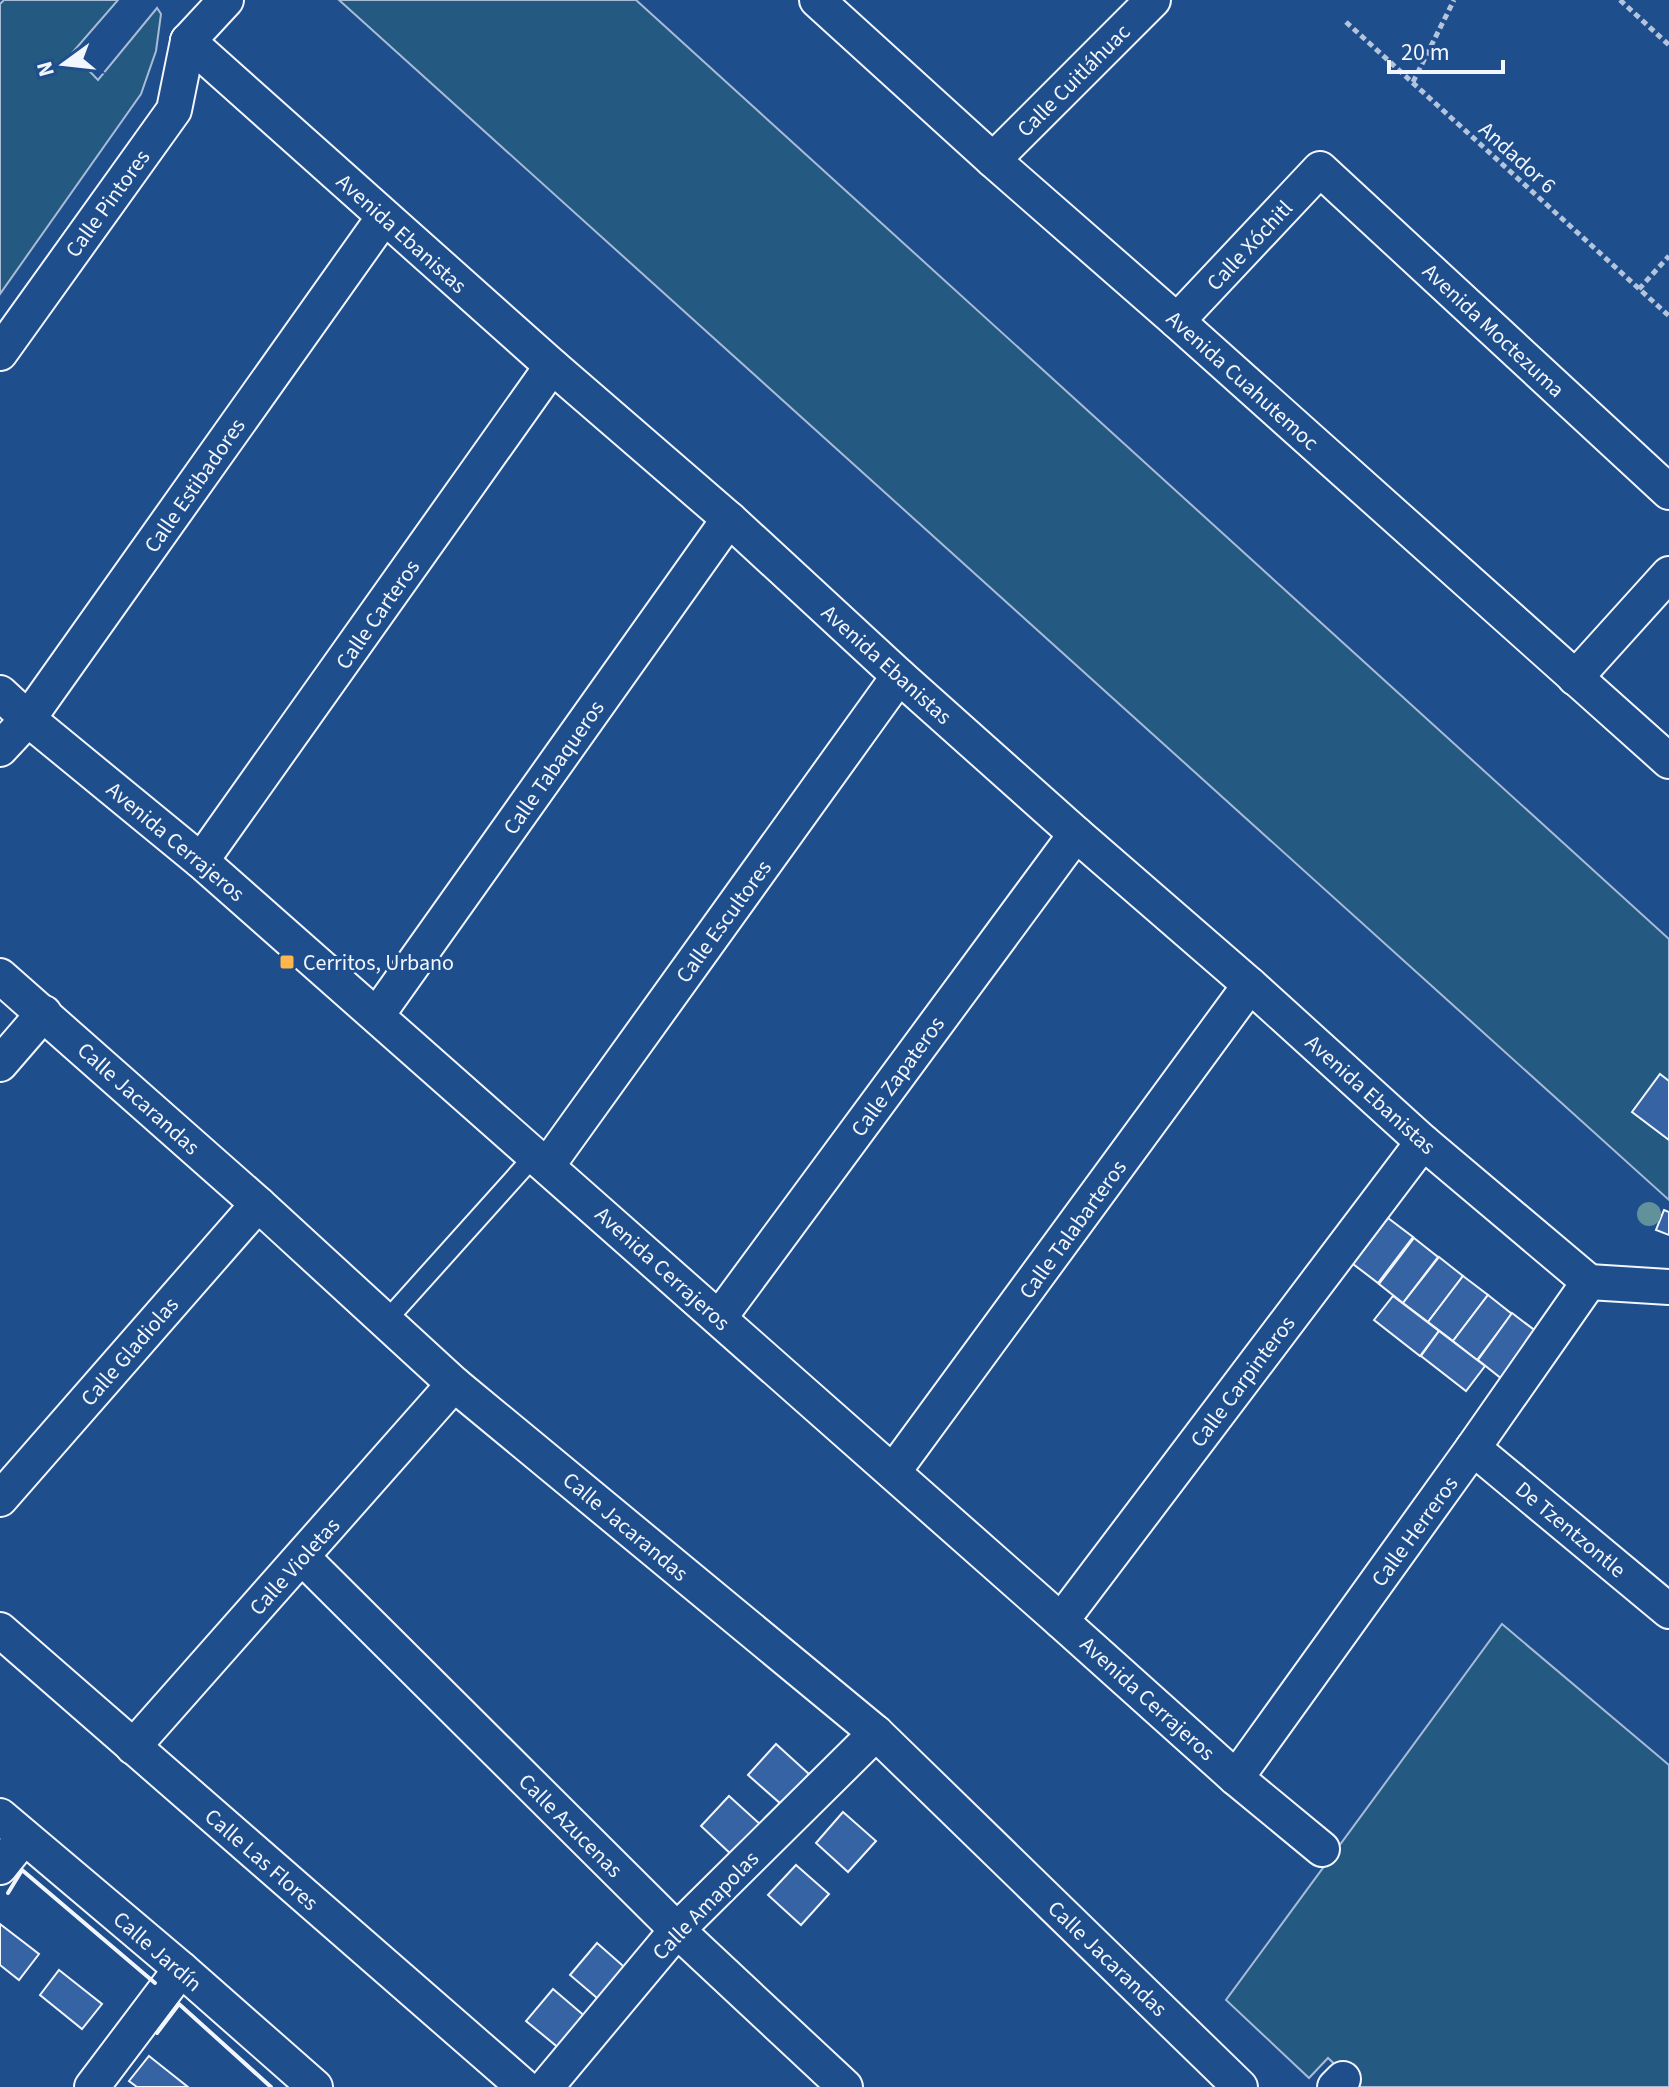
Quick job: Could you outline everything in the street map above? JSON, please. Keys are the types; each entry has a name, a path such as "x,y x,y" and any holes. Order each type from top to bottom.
{"street":[{"path":"188,41 226,0"},
{"name":"Calle Cuitláhuac","path":"993,160 1153,0"},
{"name":"Avenida Cuahutemoc","path":"820,1 993,160 1669,761"},
{"name":"Avenida Ebanistas","path":"188,41 552,366 729,519 899,676 1423,1142 1589,1282"},
{"name":"Calle Pintores","path":"0,353 174,110 188,41"},
{"name":"Calle Xóchitl","path":"1177,321 1320,169"},
{"name":"Avenida Moctezuma","path":"1320,169 1669,492"},
{"name":"Calle Estibadores","path":"0,749 28,719 384,217"},
{"name":"Calle Carteros","path":"201,861 552,366"},
{"name":"Calle Tabaqueros","path":"377,1015 729,519"},
{"path":"1575,678 1669,574"},
{"name":"Calle Escultores","path":"541,1160 899,676"},
{"name":"Avenida Cerrajeros","path":"0,693 201,861 1236,1778 1322,1849"},
{"name":"Calle Zapateros","path":"719,1318 1076,834"},
{"name":"Calle Jacarandas","path":"0,976 258,1204 454,1384 876,1733 1240,2087"},
{"name":"Calle Talabarteros","path":"893,1472 1250,985"},
{"path":"0,1064 44,1013"},
{"name":"Calle Carpinteros","path":"1061,1621 1423,1142"},
{"name":"Calle Gladiolas","path":"0,1499 258,1204"},
{"path":"1589,1282 1669,1287"},
{"name":"Calle Herreros","path":"1236,1778 1589,1282"},
{"name":"Calle Violetas","path":"133,1747 454,1384"},
{"name":"De Tzentzontle","path":"1473,1448 1664,1597"},
{"name":"Calle Azucenas","path":"302,1557 677,1930 845,2087"},
{"name":"Calle Las Flores","path":"0,1630 524,2087"},
{"name":"Calle Amapolas","path":"546,2087 677,1930 876,1733"},
{"path":"0,1867 12,1826"},
{"name":"Calle Jardín","path":"12,1826 315,2087"},
{"path":"92,2087 181,1969"}],"lane":[{"path":"386,1321 541,1160"}],"path":[{"path":"1413,82 1454,0"},
{"path":"1620,0 1669,45"},
{"name":"Andador 6","path":"1346,22 1669,316"},
{"path":"1639,289 1669,256"}],"shaded area":[{"path":"4,0 118,0 72,53 98,80 157,8 161,14 156,51 141,94 0,294 0,4"},
{"path":"339,0 636,0 1669,939 1669,1200"},
{"path":"1502,1624 1669,1765 1669,2087 1359,2087 1328,2058 1309,2078 1226,2000"}],"building":[{"path":"1660,1074 1669,1081 1669,1140 1632,1112"},
{"path":"1664,1210 1669,1212 1669,1235 1656,1230"},
{"path":"1388,1218 1413,1237 1378,1283 1353,1264"},
{"path":"1414,1238 1438,1257 1403,1303 1379,1284"},
{"path":"1439,1257 1463,1276 1428,1322 1403,1303"},
{"path":"1463,1276 1488,1295 1453,1341 1428,1322"},
{"path":"1488,1295 1512,1314 1477,1360 1453,1341"},
{"path":"1393,1296 1439,1331 1420,1356 1374,1320"},
{"path":"1512,1313 1537,1332 1502,1379 1478,1360"},
{"path":"1439,1331 1485,1366 1466,1391 1421,1356"},
{"path":"776,1744 809,1774 781,1804 748,1775"},
{"path":"729,1796 761,1825 733,1856 701,1826"},
{"path":"843,1812 876,1841 848,1872 816,1843"},
{"path":"796,1865 829,1894 801,1925 768,1895"},
{"path":"0,1924 39,1954 19,1980 0,1965"},
{"path":"597,1943 630,1972 603,2003 570,1975"},
{"path":"59,1970 102,2004 82,2029 40,1995"},
{"path":"553,1989 587,2018 560,2049 526,2021"},
{"path":"149,2056 188,2087 137,2087 129,2081"}],"wall":[{"path":"8,1893 22,1870 155,1983"},
{"path":"157,2033 179,2004 271,2087"}],"place":[{"name":"Cerritos, Urbano","path":"287,962"}]}
